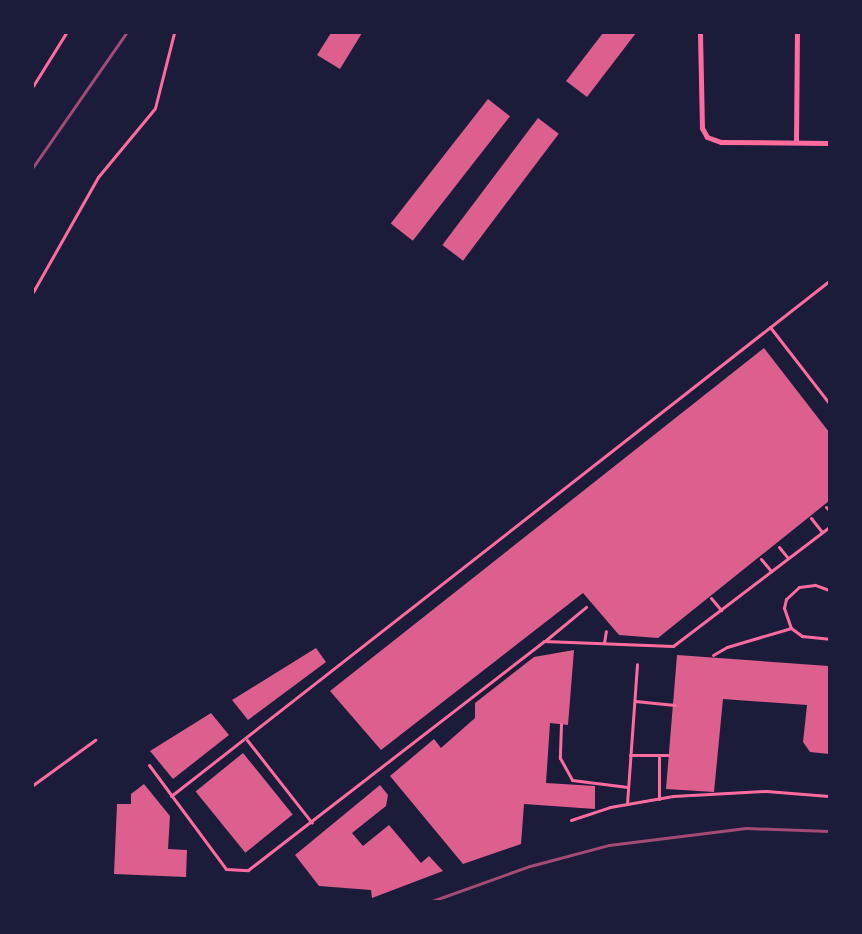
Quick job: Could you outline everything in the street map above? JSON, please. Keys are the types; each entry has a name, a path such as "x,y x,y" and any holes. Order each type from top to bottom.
{"street":[{"path":"700,33 702,128 707,137 721,142 829,143"},
{"path":"796,142 797,33"}],"lane":[{"path":"33,86 66,33"},
{"path":"33,292 98,177 155,108 174,33"},
{"path":"171,796 247,740 352,651 829,282"},
{"path":"771,327 829,403"},
{"path":"811,518 822,532"},
{"path":"544,641 673,646 829,527"},
{"path":"778,547 788,558"},
{"path":"761,559 771,572"},
{"path":"829,590 806,584 792,592 784,608 791,628 802,636 829,639"},
{"path":"711,598 721,610"},
{"path":"148,765 226,869 248,870 312,823 586,607"},
{"path":"713,655 727,647 791,628"},
{"path":"604,643 606,631"},
{"path":"627,804 637,664"},
{"path":"634,701 675,705"},
{"path":"561,724 560,758 572,780 628,787"},
{"path":"33,785 95,740"},
{"path":"247,740 312,823"},
{"path":"630,755 668,755"},
{"path":"659,755 659,799"},
{"path":"571,820 627,804 659,799 766,791 829,796"}],"building":[{"path":"331,33 362,33 340,69 317,55"},
{"path":"603,33 636,33 587,97 566,81"},
{"path":"488,99 510,116 413,241 391,224"},
{"path":"538,118 559,134 463,261 442,245"},
{"path":"764,348 829,432 829,501 658,638 619,635 583,593 381,750 330,691"},
{"path":"316,648 326,662 248,720 232,700"},
{"path":"574,650 568,725 550,723 546,783 595,786 595,809 524,804 521,844 463,864 390,776 434,739 441,748 475,718 475,703 534,657"},
{"path":"677,655 829,666 829,754 810,752 803,742 807,705 723,699 714,792 666,789"},
{"path":"211,713 229,735 173,779 150,751"},
{"path":"243,753 293,814 245,853 196,791"},
{"path":"144,784 170,816 168,849 187,850 186,877 114,874 117,804 131,804 131,794"},
{"path":"380,785 388,795 386,806 352,833 363,846 389,825 421,863 429,856 443,871 372,898 371,890 319,886 295,855"}],"railway":[{"path":"33,167 126,33"},
{"path":"432,901 530,866 609,845 746,828 829,831"}]}
